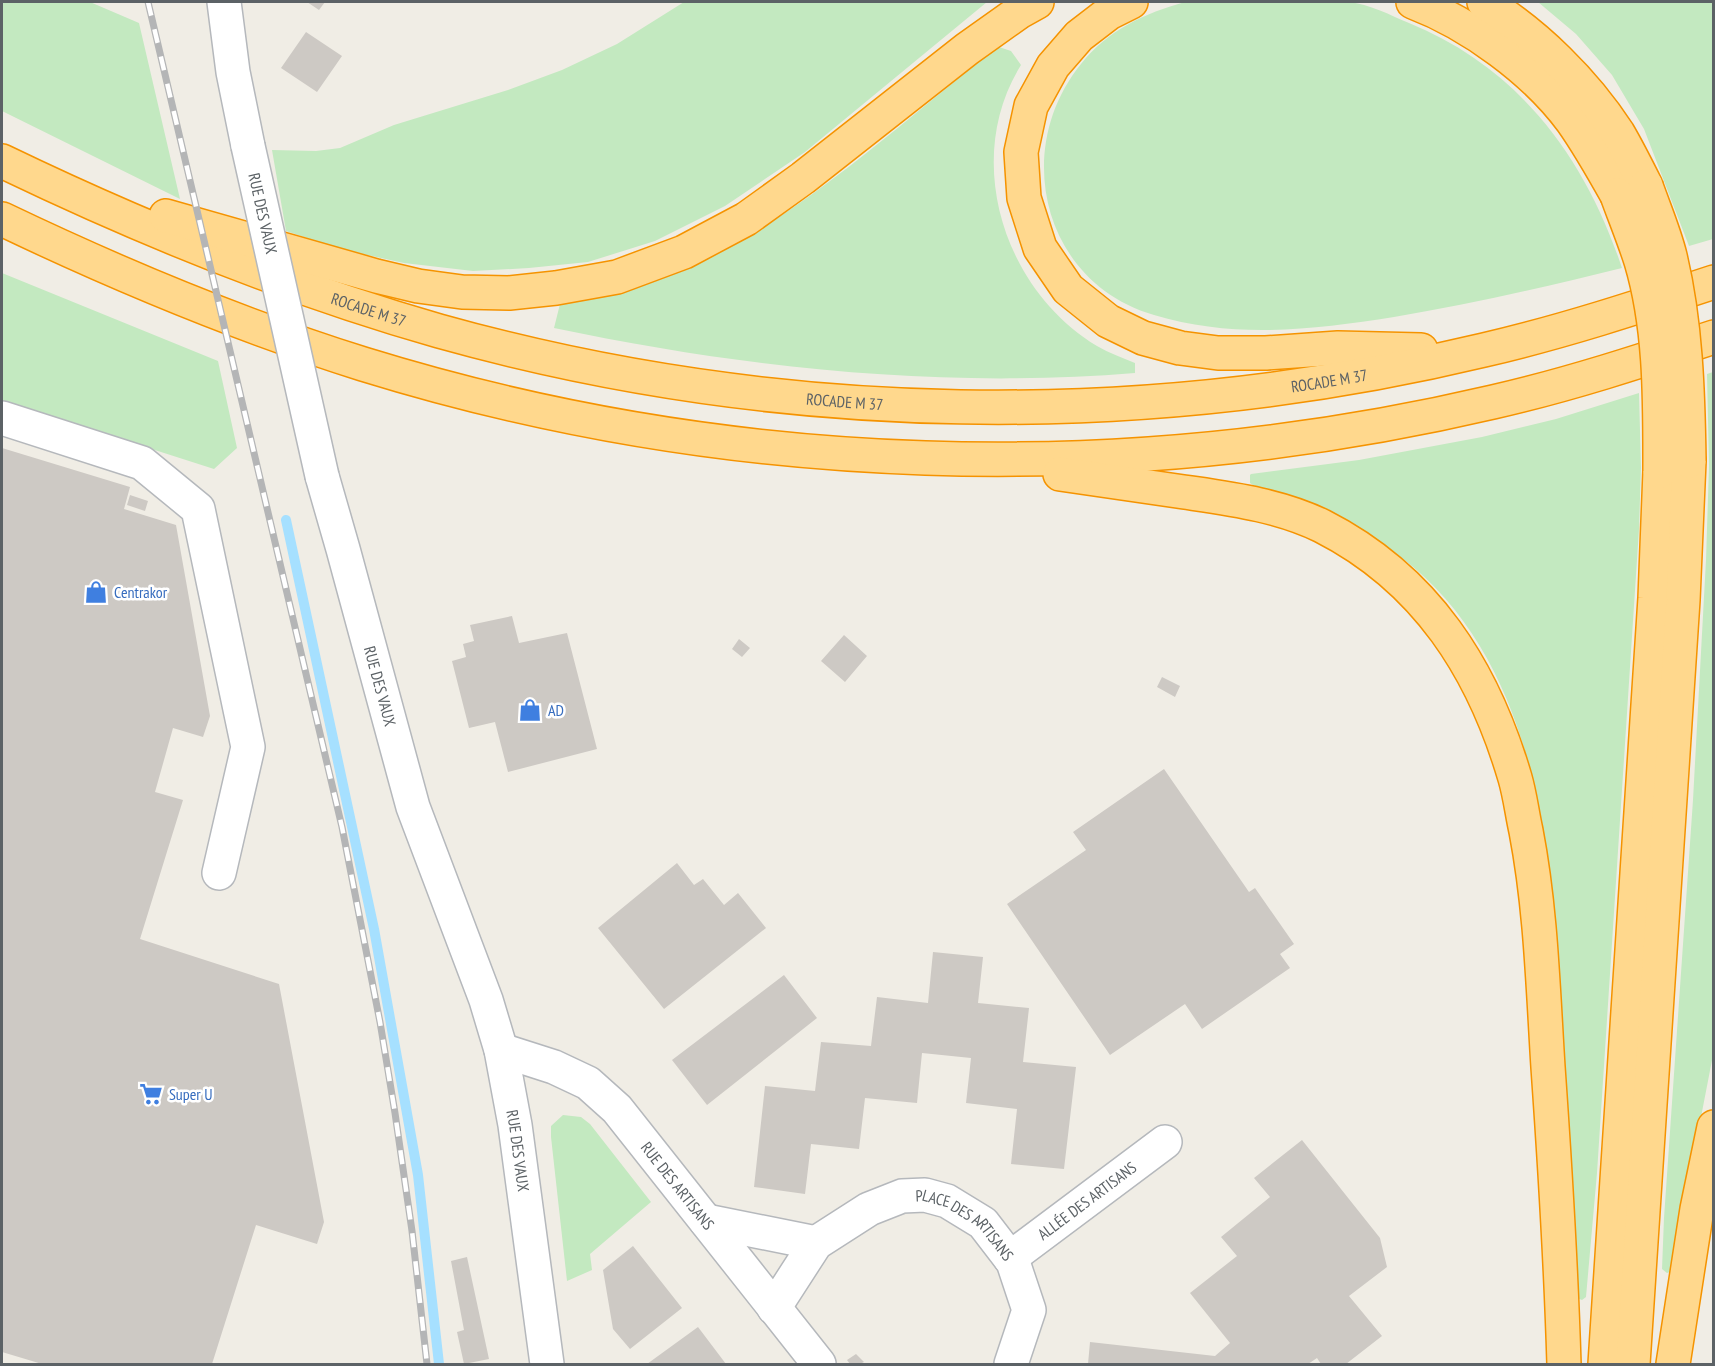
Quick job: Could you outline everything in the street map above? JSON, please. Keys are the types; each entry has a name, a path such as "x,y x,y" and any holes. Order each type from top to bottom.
{"highway":[{"path":"41,180 418,286 462,292 509,293 596,281 617,277 684,252 746,219 967,49 1037,2"},
{"path":"1131,2 1108,13 1079,36 1053,66 1031,106 1021,152 1024,198 1040,248 1068,290 1107,321 1143,339 1180,348 1218,353 1338,348 1483,351"},
{"path":"1413,2 1436,10 1489,42 1546,91 1592,150 1632,191"},
{"path":"1484,2 1508,16 1568,70 1618,134 1632,191 1641,262 1653,323 1659,386 1675,466 1683,600 1633,1365"},
{"name":"ROCADE M 37","path":"2,161 131,222 210,254 311,291 389,316 474,340 570,363 678,382 765,394 842,401 962,407 1059,406 1147,402 1290,387 1483,351 1602,319 1713,282"},
{"path":"2,219 111,270 202,307 363,364 559,414 692,438 827,453 961,459 1094,458 1230,447 1352,430 1451,411 1555,387 1713,337"},
{"path":"2,232 58,246"},
{"path":"961,459 1245,501 1320,525 1364,550 1399,577 1430,609 1463,656 1497,722 1516,781 1532,864 1541,950 1564,1365"},
{"path":"1605,1365 1655,598 1675,466"},
{"path":"1673,1365 1697,1209 1713,1127"}],"street":[{"name":"RUE DES VAUX","path":"224,2 233,72 248,146 322,476 413,807 486,1000 501,1050 518,1148 547,1365"},
{"path":"2,418 142,463 198,509 248,747 219,873"},
{"name":"RUE DES ARTISANS","path":"501,1050 554,1067 588,1083 618,1109 819,1365"},
{"name":"ALLÉE DES ARTISANS","path":"1010,1258 1164,1142"},
{"name":"PLACE DES ARTISANS","path":"774,1308 816,1243 869,1209 902,1196 926,1195 947,1201 983,1223 1010,1258 1029,1310 1011,1365"},
{"path":"706,1221 816,1243"}],"green space":[{"path":"2,2 90,2 139,23 180,199 2,111"},
{"path":"684,2 987,2 805,152 725,206 655,241 588,262 473,271 404,263 340,249 286,231 272,150 316,151 340,148 394,125 508,90 562,70 617,44"},
{"path":"1185,2 1349,2 1379,10 1448,42 1483,65 1515,91 1543,121 1589,189 1607,227 1622,268 1451,307 1333,326 1273,330 1243,330 1184,323 1154,315 1116,299 1086,274 1064,244 1050,210 1044,173 1047,135 1059,98 1081,64 1092,52 1128,24"},
{"path":"1538,2 1713,2 1713,239 1689,246 1644,129 1612,75 1576,34"},
{"path":"999,47 1011,51 1021,65 1004,102 995,141 995,181 1002,220 1017,258 1038,292 1065,322 1097,346 1135,363 1135,373 989,378 843,372 698,354 554,328 560,304 653,282 698,263 759,230 817,191 993,49"},
{"path":"2,273 218,361 237,448 214,469 2,401"},
{"path":"1713,372 1713,1055 1672,1267 1667,1273 1662,1269 1664,1218 1693,800 1706,560 1709,466 1707,374"},
{"path":"1639,393 1641,468 1639,529 1597,1173 1586,1297 1582,1300 1577,1298 1554,914 1546,847 1533,781 1514,717 1487,658 1450,604 1402,558 1366,532 1326,510 1299,498 1253,485 1250,483 1250,475 1359,460 1482,437 1556,419"},
{"path":"563,1115 581,1117 590,1124 651,1202 590,1254 592,1270 567,1281 551,1137 551,1126"}],"building":[{"path":"307,2 325,2 319,10"},
{"path":"306,32 342,56 317,92 281,68"},
{"path":"2,448 130,487 124,509 176,525 210,716 203,737 173,728 155,792 183,800 140,939 279,984 324,1222 317,1244 256,1225 212,1364 42,1364 2,1352"},
{"path":"130,495 148,501 145,511 127,505"},
{"path":"512,616 519,643 567,633 597,749 508,772 495,722 469,728 452,661 466,657 463,644 474,641 470,625"},
{"path":"844,635 867,656 845,682 821,661"},
{"path":"739,639 750,648 742,657 732,649"},
{"path":"1162,677 1180,686 1175,697 1157,687"},
{"path":"1164,769 1249,892 1255,888 1294,944 1280,954 1290,968 1202,1029 1185,1004 1110,1055 1007,904 1086,850 1073,832"},
{"path":"677,863 694,885 703,879 724,905 738,893 766,928 664,1009 598,928"},
{"path":"933,952 983,957 978,1003 1029,1008 1023,1062 1076,1067 1064,1169 1011,1164 1017,1109 966,1103 971,1058 922,1053 917,1103 865,1098 859,1149 811,1144 805,1194 754,1187 765,1086 815,1091 821,1042 871,1046 877,997 928,1003"},
{"path":"784,975 817,1018 707,1105 672,1060"},
{"path":"1302,1140 1380,1238 1387,1267 1349,1296 1382,1336 1346,1364 1321,1364 1317,1358 1308,1364 1088,1364 1090,1342 1215,1356 1230,1343 1190,1293 1237,1256 1221,1237 1270,1197 1254,1178"},
{"path":"633,1246 682,1308 630,1349 613,1329 603,1270"},
{"path":"467,1257 489,1359 464,1364 457,1332 464,1330 451,1261"},
{"path":"698,1327 726,1364 647,1364"},
{"path":"856,1354 864,1362 850,1364 847,1360"}],"waterway":[{"path":"286,520 374,929 418,1175 439,1364"}],"railway":[{"path":"148,2 342,827 380,1022 395,1113 412,1231 427,1364"}],"place":[{"name":"Centrakor","path":"96,592"},
{"name":"AD","path":"530,710"},
{"name":"Super U","path":"151,1094"}]}
